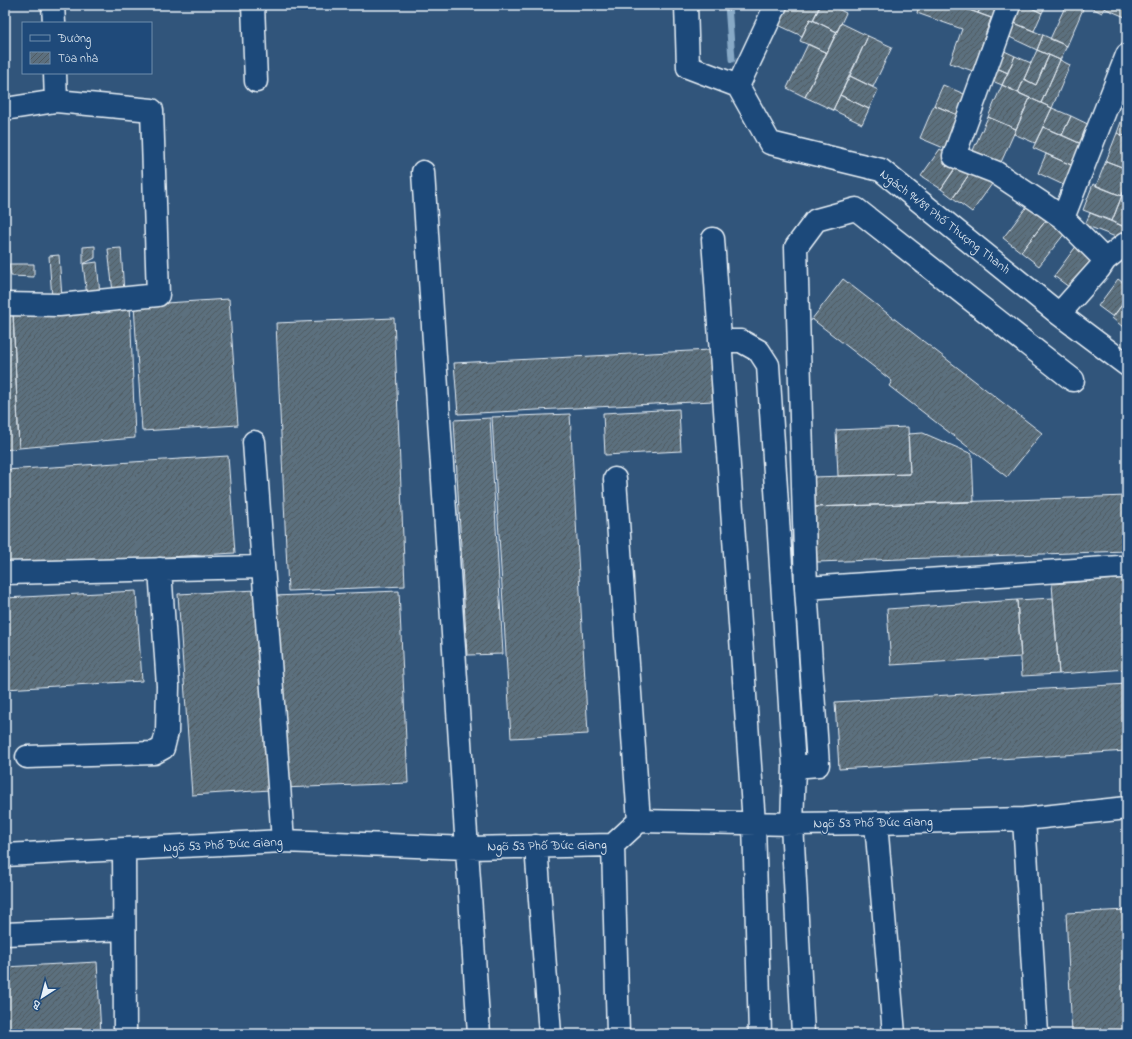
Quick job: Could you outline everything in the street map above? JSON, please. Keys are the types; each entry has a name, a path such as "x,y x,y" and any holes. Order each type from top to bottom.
{"street":[{"path":"54,5 54,22"},
{"path":"253,5 256,81"},
{"path":"686,5 688,67 738,86 776,5"},
{"path":"1009,5 954,156 995,172 1063,218 1106,260"},
{"path":"1063,218 1127,55"},
{"path":"55,74 56,101"},
{"name":"Ngách 94/89 Phố Thượng Thanh","path":"738,86 770,143 881,170 1059,314 1127,365"},
{"path":"5,109 56,101 152,110 158,295 59,305 5,304"},
{"path":"423,172 479,1034"},
{"path":"794,767 818,765 806,588 796,246 816,220 856,209 1073,380"},
{"path":"713,239 754,823 760,1034"},
{"path":"1059,314 1100,270 1106,260 1126,244"},
{"path":"720,341 741,341 759,351 768,365 794,767 792,824 803,1034"},
{"path":"254,442 283,841"},
{"path":"615,479 639,821"},
{"path":"5,573 263,566"},
{"path":"806,588 1120,567"},
{"path":"27,757 154,753 163,748 167,732 168,686 160,569"},
{"name":"Ngõ 53 Phố Đức Giang","path":"5,855 283,841 468,848 613,845 639,821 792,824 876,823 1024,819 1127,808"},
{"path":"1024,819 1037,1034"},
{"path":"876,823 894,1034"},
{"path":"613,845 618,1034"},
{"path":"536,846 550,1034"},
{"path":"124,850 125,1034"},
{"path":"5,934 124,929"}],"building":[{"path":"785,5 815,5 819,7 813,20 810,19 802,36 776,24"},
{"path":"821,5 830,5 846,13 837,32 813,20"},
{"path":"919,5 955,5 991,18 973,71 950,63 962,29 917,13"},
{"path":"955,5 982,5 978,13"},
{"path":"982,5 1006,5 1000,21 978,13"},
{"path":"1014,5 1025,5 1042,13 1034,31 1007,20"},
{"path":"1025,5 1046,5 1042,13"},
{"path":"1066,5 1073,5 1083,9 1067,46 1050,39"},
{"path":"1086,5 1106,5 1102,13"},
{"path":"1106,5 1127,5 1125,17 1104,8"},
{"path":"810,19 837,32 827,53 800,41"},
{"path":"1007,20 1043,35 1037,50 1001,33"},
{"path":"841,23 868,36 833,110 805,97"},
{"path":"1043,35 1067,46 1060,60 1037,50"},
{"path":"868,36 892,47 873,87 850,76"},
{"path":"808,44 827,53 805,97 787,88"},
{"path":"998,48 1015,56 1008,73 990,65"},
{"path":"1037,50 1049,55 1036,85 1024,79"},
{"path":"1049,55 1060,60 1041,103 1018,93 1024,79 1036,85"},
{"path":"1015,56 1031,63 1018,93 1002,85"},
{"path":"1060,60 1070,65 1052,108 1041,103"},
{"path":"990,65 1008,73 1002,85 985,78"},
{"path":"850,76 878,90 869,109 840,95"},
{"path":"943,85 969,96 960,116 934,105"},
{"path":"1002,85 1030,98 1016,129 988,117"},
{"path":"840,95 869,109 862,124 833,110"},
{"path":"1030,98 1052,108 1035,143 1014,134"},
{"path":"934,105 960,116 946,149 920,138"},
{"path":"1127,106 1127,121 1122,119"},
{"path":"1052,108 1071,116 1062,135 1043,127"},
{"path":"1071,116 1096,128 1088,147 1062,135"},
{"path":"988,117 1016,129 998,169 970,157"},
{"path":"1122,119 1127,121 1127,137 1117,133"},
{"path":"1043,127 1088,147 1078,168 1033,148"},
{"path":"1117,133 1127,137 1127,169 1106,161"},
{"path":"940,149 959,162 941,189 921,176"},
{"path":"1046,154 1078,168 1070,188 1038,173"},
{"path":"962,159 974,167 953,198 941,189"},
{"path":"1106,161 1127,169 1127,182 1122,196 1096,186"},
{"path":"5,167 7,195 5,195"},
{"path":"974,167 994,181 972,212 953,198"},
{"path":"1093,184 1122,196 1112,221 1083,210"},
{"path":"1124,190 1127,191 1127,228 1112,221"},
{"path":"1032,200 1051,214 1021,252 1003,238"},
{"path":"6,206 9,252 5,252"},
{"path":"1090,213 1127,228 1126,241 1085,225"},
{"path":"1051,214 1069,228 1039,266 1021,252"},
{"path":"1080,241 1099,255 1073,290 1054,276"},
{"path":"95,246 95,258 83,264 83,247"},
{"path":"121,248 124,293 113,292 108,249"},
{"path":"59,255 62,298 52,299 49,256"},
{"path":"97,262 100,295 87,296 83,264"},
{"path":"9,264 34,264 34,277 11,276"},
{"path":"843,279 1042,433 1007,477 889,386 892,381 812,319"},
{"path":"1118,279 1127,286 1127,298 1113,317 1098,306"},
{"path":"1127,298 1127,321 1123,327 1112,318"},
{"path":"229,299 238,425 142,431 134,305"},
{"path":"130,302 135,438 19,448 13,312"},
{"path":"5,312 13,312 19,448 5,450"},
{"path":"394,318 405,586 288,591 276,323"},
{"path":"710,350 713,401 458,414 454,363"},
{"path":"679,409 681,451 605,455 603,413"},
{"path":"570,414 588,734 511,738 492,417"},
{"path":"490,418 503,654 467,655 454,420"},
{"path":"908,427 910,474 838,476 836,430"},
{"path":"923,433 972,454 974,502 814,507 813,477 910,474 908,434"},
{"path":"228,456 235,553 5,567 5,470"},
{"path":"1127,496 1127,551 817,562 814,507"},
{"path":"1127,578 1127,669 1059,674 1052,584"},
{"path":"257,590 270,790 192,795 178,594"},
{"path":"136,591 142,681 5,689 5,598"},
{"path":"399,591 408,783 282,788 274,596"},
{"path":"1053,598 1059,674 1022,676 1017,600"},
{"path":"1017,600 1021,657 891,665 887,609"},
{"path":"1127,684 1127,751 839,769 835,702"},
{"path":"1127,910 1127,1034 1072,1034 1066,913"},
{"path":"97,962 101,1034 5,1034 5,967"}],"waterway":[{"path":"728,5 732,59"}]}
